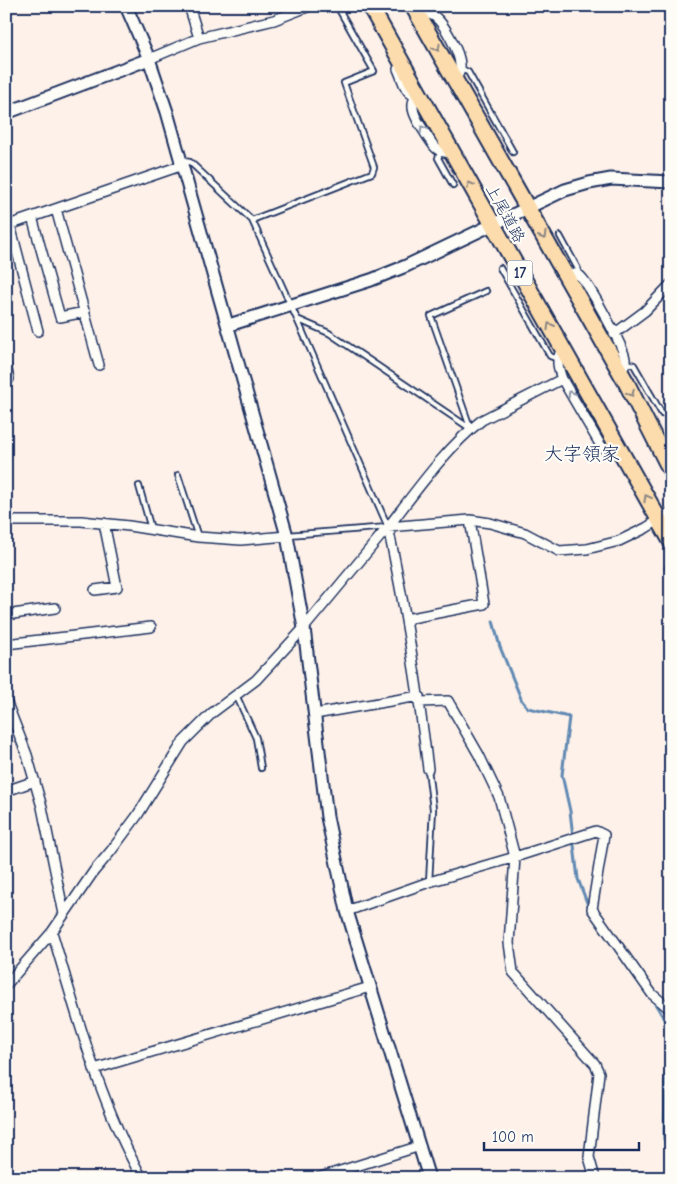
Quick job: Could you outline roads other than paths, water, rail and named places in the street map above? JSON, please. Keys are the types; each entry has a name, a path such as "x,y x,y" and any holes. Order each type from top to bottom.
{"highway":[{"name":"上尾道路","path":"370,6 447,152 492,224 560,354 622,454 665,516 671,541"},
{"name":"上尾道路","path":"422,10 458,74 527,208 571,274 623,368 671,471"}],"street":[{"path":"126,6 149,59 167,112 214,281 229,325 287,536 304,628 328,817 346,911 429,1178"},
{"path":"189,6 199,38"},
{"path":"6,113 199,38 274,20 310,6"},
{"path":"362,6 401,75 407,91 410,95 417,95"},
{"path":"38,331 8,225 182,162"},
{"path":"229,325 371,280 565,190 611,179 671,182"},
{"path":"56,209 99,365"},
{"path":"32,217 60,317 84,312"},
{"path":"571,274 582,278 624,352 623,368"},
{"path":"614,334 645,311 671,284"},
{"path":"560,354 558,370 562,379 601,446 609,452 622,454"},
{"path":"6,366 9,379"},
{"path":"6,985 52,932 94,871 111,852 137,816 184,742 212,713 256,680 304,628 433,470 470,429 482,420 562,379"},
{"path":"388,527 470,520 490,523 525,533 559,551 587,549 619,540 646,528 665,516"},
{"path":"406,619 484,604 470,520"},
{"path":"6,521 81,521 198,537 241,540 287,536"},
{"path":"95,590 117,587 104,523"},
{"path":"388,527 406,619 428,769"},
{"path":"6,615 56,608"},
{"path":"6,644 151,627"},
{"path":"315,714 419,699 448,701 479,755 500,797 515,857 509,943 512,972 595,1064 599,1074 589,1157 595,1178"},
{"path":"6,701 35,781 64,914"},
{"path":"6,791 35,781"},
{"path":"346,911 429,882 515,857 596,830 604,835 592,910 652,994 671,1010"},
{"path":"52,932 94,1069 127,1152 142,1178"},
{"path":"94,1069 370,987"},
{"path":"318,1178 420,1146"}],"lane":[{"path":"252,220 372,173 374,167 344,83 374,71 337,6"},
{"path":"458,74 468,72 513,152"},
{"path":"447,152 438,158 452,185"},
{"path":"182,162 190,162 252,220 388,527 287,536"},
{"path":"560,236 578,269 571,274"},
{"path":"500,268 550,356 560,354"},
{"path":"470,429 431,316 486,291"},
{"path":"297,320 329,333 470,429"},
{"path":"623,368 634,365 662,414"},
{"path":"178,475 198,537"},
{"path":"139,486 151,530"},
{"path":"236,695 256,738 261,768"},
{"path":"428,769 433,809 429,882"}],"waterway":[{"path":"493,621 500,647 522,701 528,708 569,717 562,775 570,811 578,879 589,908"},
{"path":"600,927 629,969"},
{"path":"651,998 663,1017 671,1038"},
{"path":"671,1044 665,1082 664,1139 671,1149"}],"district":[{"name":"大字領家","path":"582,453"}]}
